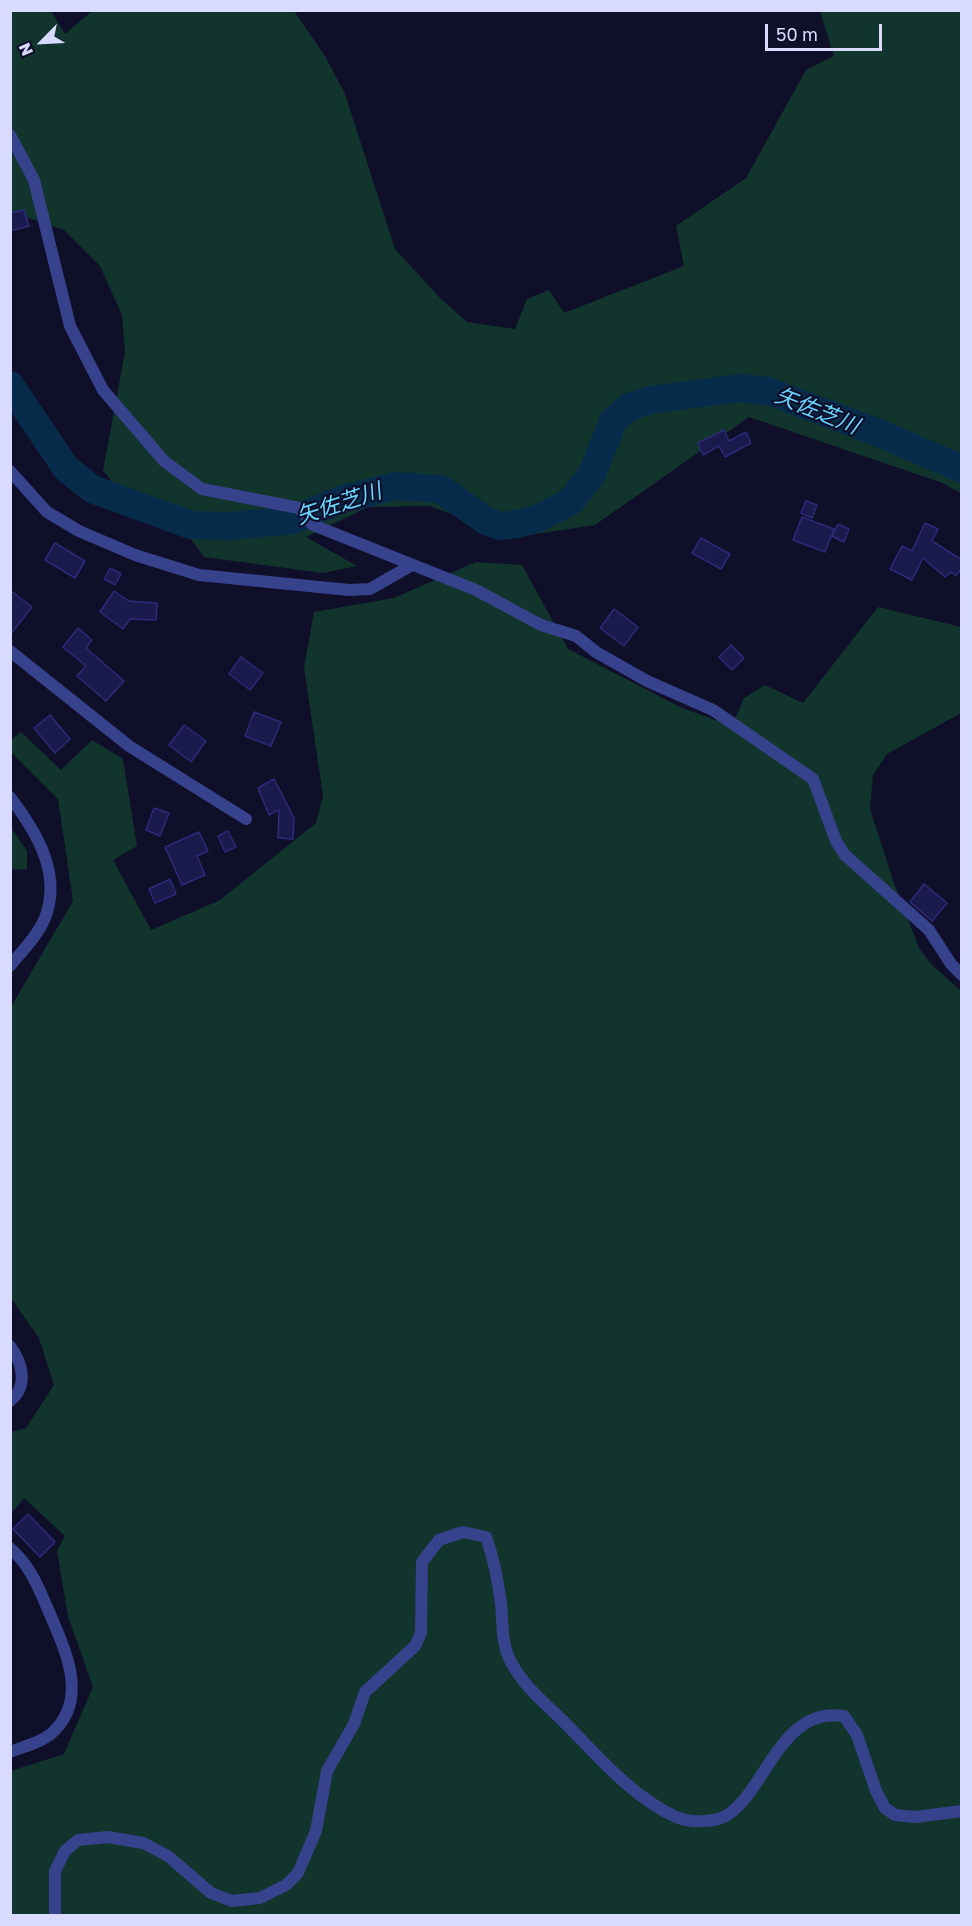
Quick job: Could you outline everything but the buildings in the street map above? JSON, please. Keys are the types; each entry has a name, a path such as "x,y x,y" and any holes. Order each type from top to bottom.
{"street":[{"path":"10,135 34,180 70,326 103,390 164,461 202,489 299,508 313,525 476,590 541,625 576,636 596,652 647,681 713,710 813,779 836,841 844,855 929,930 951,964 962,975"},
{"path":"10,471 18,483 47,512 79,531 135,555 199,575 359,590 370,589 386,582 412,565"},
{"path":"10,651 129,746 246,819"},
{"path":"10,797 46,855 52,885 47,914 10,966"},
{"path":"10,1346 21,1361 21,1385 10,1401"},
{"path":"55,1916 55,1871 65,1851 78,1840 108,1838 143,1843 168,1856 211,1893 232,1901 260,1898 285,1885 298,1873 316,1832 327,1771 354,1724 365,1692 415,1646 422,1633 422,1562 439,1540 463,1532 486,1537 494,1558 504,1638 510,1660 530,1691 609,1768 646,1799 677,1818 706,1822 728,1815 795,1731 830,1714 844,1716 857,1735 876,1791 885,1809 895,1815 915,1817 962,1811"},
{"path":"10,1548 32,1572 65,1650 73,1692 67,1712 56,1730 40,1741 10,1752"}],"green space":[{"path":"11,11 51,11 65,34 92,11 294,11 325,56 345,94 395,249 441,299 467,322 515,329 527,299 549,290 564,313 684,266 676,226 746,178 806,70 834,56 820,11 961,11 961,493 940,482 749,417 595,525 516,537 429,506 368,507 306,537 357,566 323,573 204,557 173,514 120,490 103,471 125,352 122,315 100,266 64,230 11,212"},
{"path":"476,562 522,565 568,649 682,708 732,726 744,698 765,685 803,703 878,607 961,627 961,713 887,754 873,775 870,809 894,883 919,948 930,963 961,991 961,1915 11,1915 11,1771 64,1754 93,1687 68,1616 57,1551 65,1536 24,1498 11,1514 11,1432 26,1428 54,1385 39,1338 11,1298 11,1007 73,901 58,799 11,752 11,740 21,732 61,770 92,740 123,759 137,846 113,860 151,930 220,900 316,823 323,796 304,667 314,612 394,598"},
{"path":"10,826 27,851 27,870 11,869"}],"waterway":[{"name":"矢佐芝川","path":"10,385 66,468 92,489 191,525 230,526 292,520 343,499 395,486 441,489 486,521 500,526 517,524 539,518 571,501 592,474 613,421 629,407 650,400 739,388 768,391 879,433 962,469"}]}
